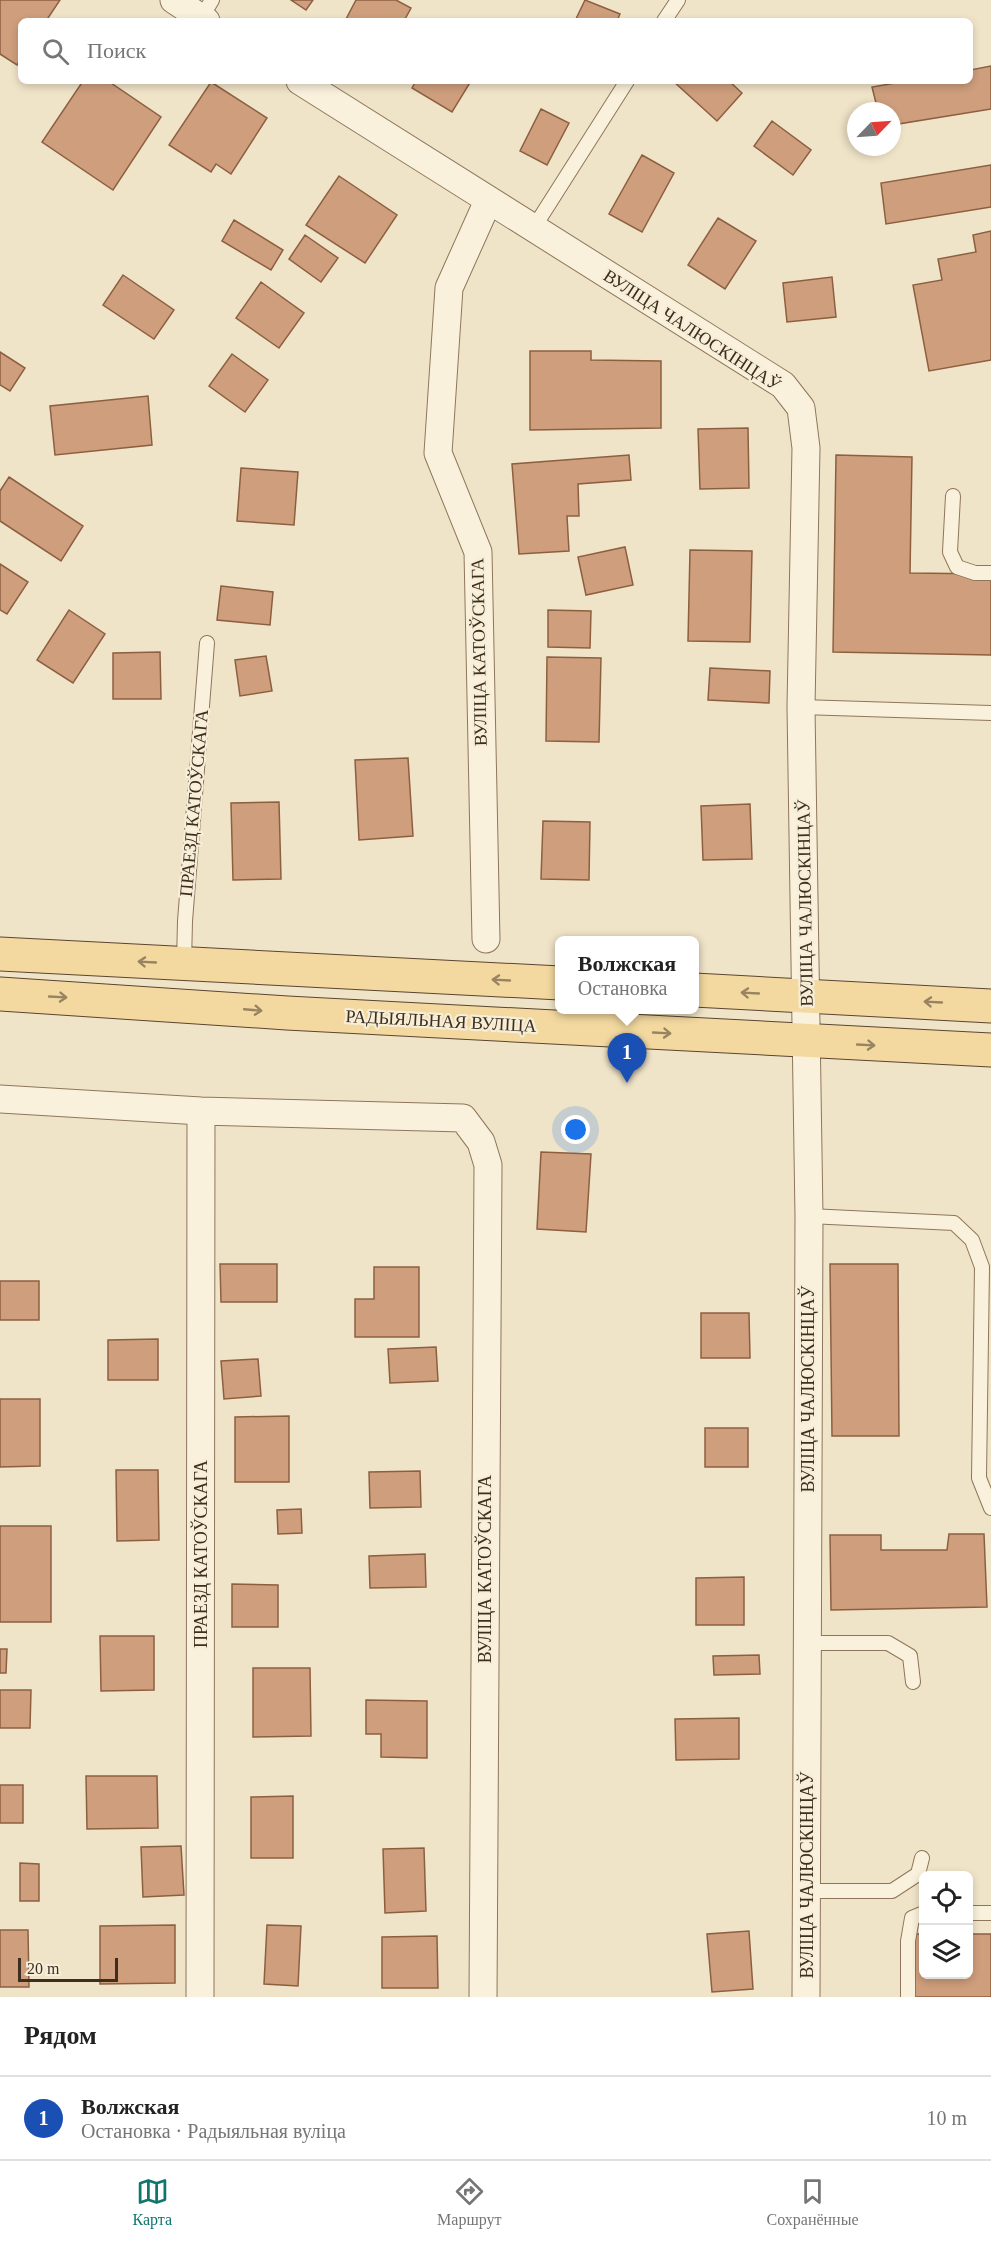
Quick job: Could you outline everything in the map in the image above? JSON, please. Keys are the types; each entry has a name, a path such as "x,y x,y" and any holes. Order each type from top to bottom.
{"main road":[{"path":"0,954 555,983"},
{"path":"699,990 991,1006"},
{"name":"РАДЫЯЛЬНАЯ ВУЛІЦА","path":"0,994 807,1042 991,1050"}],"street":[{"path":"174,0 206,13"},
{"name":"ВУЛІЦА ЧАЛЮСКІНЦАЎ","path":"305,84 783,385 801,408 806,448 801,707 809,1216 806,1997"},
{"name":"ВУЛІЦА КАТОЎСКАГА","path":"486,939 478,552 438,453 449,288 488,201"},
{"path":"0,1099 201,1111"},
{"name":"ВУЛІЦА КАТОЎСКАГА","path":"201,1111 463,1118 481,1142 488,1164 483,1997"},
{"name":"ПРАЕЗД КАТОЎСКАГА","path":"200,1997 201,1111"}],"lane":[{"path":"666,18 678,0"},
{"path":"533,229 625,84"},
{"path":"953,496 950,552 957,567 975,573 991,573"},
{"name":"ПРАЕЗД КАТОЎСКАГА","path":"184,963 185,921 207,644"},
{"path":"801,707 991,713"},
{"path":"809,1216 954,1223 972,1240 982,1267 979,1478 991,1508"},
{"path":"807,1643 888,1643 910,1656 913,1682"},
{"path":"807,1891 892,1891 918,1874 922,1858"},
{"path":"973,1913 991,1913"},
{"path":"908,1997 908,1941 912,1918 919,1915"}],"building":[{"path":"0,0 60,0 48,18 18,18 17,65 0,54"},
{"path":"291,0 313,0 306,10"},
{"path":"356,0 396,0 411,8 406,18 347,18"},
{"path":"585,0 620,14 618,18 576,18"},
{"path":"991,66 991,109 901,124 901,102 876,102 872,87 890,84 973,84 973,69"},
{"path":"81,84 112,84 161,117 113,190 42,142"},
{"path":"210,84 214,84 267,118 231,174 216,164 211,172 169,145"},
{"path":"414,84 469,84 452,112 412,88"},
{"path":"676,84 732,84 742,93 717,121"},
{"path":"541,109 569,123 547,165 520,151"},
{"path":"772,121 811,150 793,175 754,146"},
{"path":"642,155 674,173 642,232 609,214"},
{"path":"991,165 991,207 886,224 881,183"},
{"path":"339,176 397,215 365,263 306,225"},
{"path":"718,218 756,241 725,289 688,265"},
{"path":"234,220 283,250 271,270 222,241"},
{"path":"991,231 991,360 929,371 913,285 942,280 938,259 976,252 973,235"},
{"path":"305,235 338,258 321,282 289,259"},
{"path":"123,275 174,310 154,339 103,305"},
{"path":"832,277 836,317 787,322 783,283"},
{"path":"261,282 304,313 279,348 236,318"},
{"path":"530,351 591,351 591,360 661,361 661,428 530,430"},
{"path":"0,352 25,368 10,391 0,385"},
{"path":"232,354 268,380 245,412 209,386"},
{"path":"148,396 152,445 55,455 50,406"},
{"path":"748,428 749,488 700,489 698,429"},
{"path":"629,455 631,480 578,484 579,516 567,516 569,551 519,554 512,464"},
{"path":"836,455 912,457 910,573 991,574 991,655 833,652"},
{"path":"241,468 298,472 294,525 237,521"},
{"path":"9,477 83,526 61,561 0,521 0,491"},
{"path":"625,547 633,585 586,595 578,557"},
{"path":"690,550 752,551 750,642 688,641"},
{"path":"0,564 28,582 7,614 0,610"},
{"path":"221,586 273,592 270,625 217,620"},
{"path":"69,610 105,634 73,683 37,660"},
{"path":"548,610 591,611 590,648 548,647"},
{"path":"160,652 161,699 113,699 113,653"},
{"path":"266,656 272,691 240,696 235,660"},
{"path":"547,657 601,658 599,742 546,741"},
{"path":"710,668 770,671 769,703 708,700"},
{"path":"408,758 413,836 359,840 355,760"},
{"path":"279,802 281,879 233,880 231,803"},
{"path":"750,804 752,859 703,860 701,806"},
{"path":"543,821 590,822 589,880 541,879"},
{"path":"541,1152 591,1154 586,1232 537,1229"},
{"path":"220,1264 277,1264 277,1302 221,1302"},
{"path":"830,1264 898,1264 899,1436 832,1436"},
{"path":"374,1267 419,1267 419,1337 355,1337 355,1299 374,1299"},
{"path":"0,1281 39,1281 39,1320 0,1320"},
{"path":"701,1313 749,1313 750,1358 701,1358"},
{"path":"158,1339 158,1380 108,1380 108,1340"},
{"path":"436,1347 438,1381 390,1383 388,1349"},
{"path":"258,1359 261,1396 224,1399 221,1361"},
{"path":"0,1399 40,1399 40,1466 0,1467"},
{"path":"289,1416 289,1482 235,1482 235,1417"},
{"path":"705,1428 748,1428 748,1467 705,1467"},
{"path":"116,1470 158,1470 159,1540 117,1541"},
{"path":"420,1471 421,1507 370,1508 369,1472"},
{"path":"301,1509 302,1533 278,1534 277,1510"},
{"path":"0,1526 51,1526 51,1622 0,1622"},
{"path":"949,1534 984,1534 987,1607 831,1610 830,1535 881,1535 881,1550 947,1550"},
{"path":"425,1554 426,1587 370,1588 369,1556"},
{"path":"744,1577 744,1625 696,1625 696,1578"},
{"path":"232,1584 278,1585 278,1627 232,1627"},
{"path":"100,1636 154,1636 154,1690 101,1691"},
{"path":"0,1649 7,1649 6,1673 0,1673"},
{"path":"759,1655 760,1674 714,1675 713,1656"},
{"path":"253,1668 310,1668 311,1736 253,1737"},
{"path":"0,1690 31,1690 30,1728 0,1728"},
{"path":"366,1700 427,1701 427,1758 381,1757 381,1734 366,1734"},
{"path":"739,1718 739,1759 676,1760 675,1719"},
{"path":"86,1776 157,1776 158,1828 87,1829"},
{"path":"0,1785 23,1785 23,1823 0,1823"},
{"path":"293,1796 293,1858 251,1858 251,1797"},
{"path":"181,1846 184,1895 143,1897 141,1847"},
{"path":"424,1848 426,1911 385,1913 383,1849"},
{"path":"20,1863 39,1864 39,1901 20,1901"},
{"path":"175,1925 175,1983 100,1984 100,1926"},
{"path":"267,1925 301,1926 298,1986 264,1984"},
{"path":"0,1930 28,1930 29,1987 0,1987"},
{"path":"749,1931 753,1989 712,1992 707,1934"},
{"path":"912,1934 919,1934 919,1979 973,1979 973,1934 991,1934 991,1997 912,1997"},
{"path":"437,1936 438,1988 382,1988 382,1937"}],"place":[{"name":"Волжская","path":"627,1083"}]}
